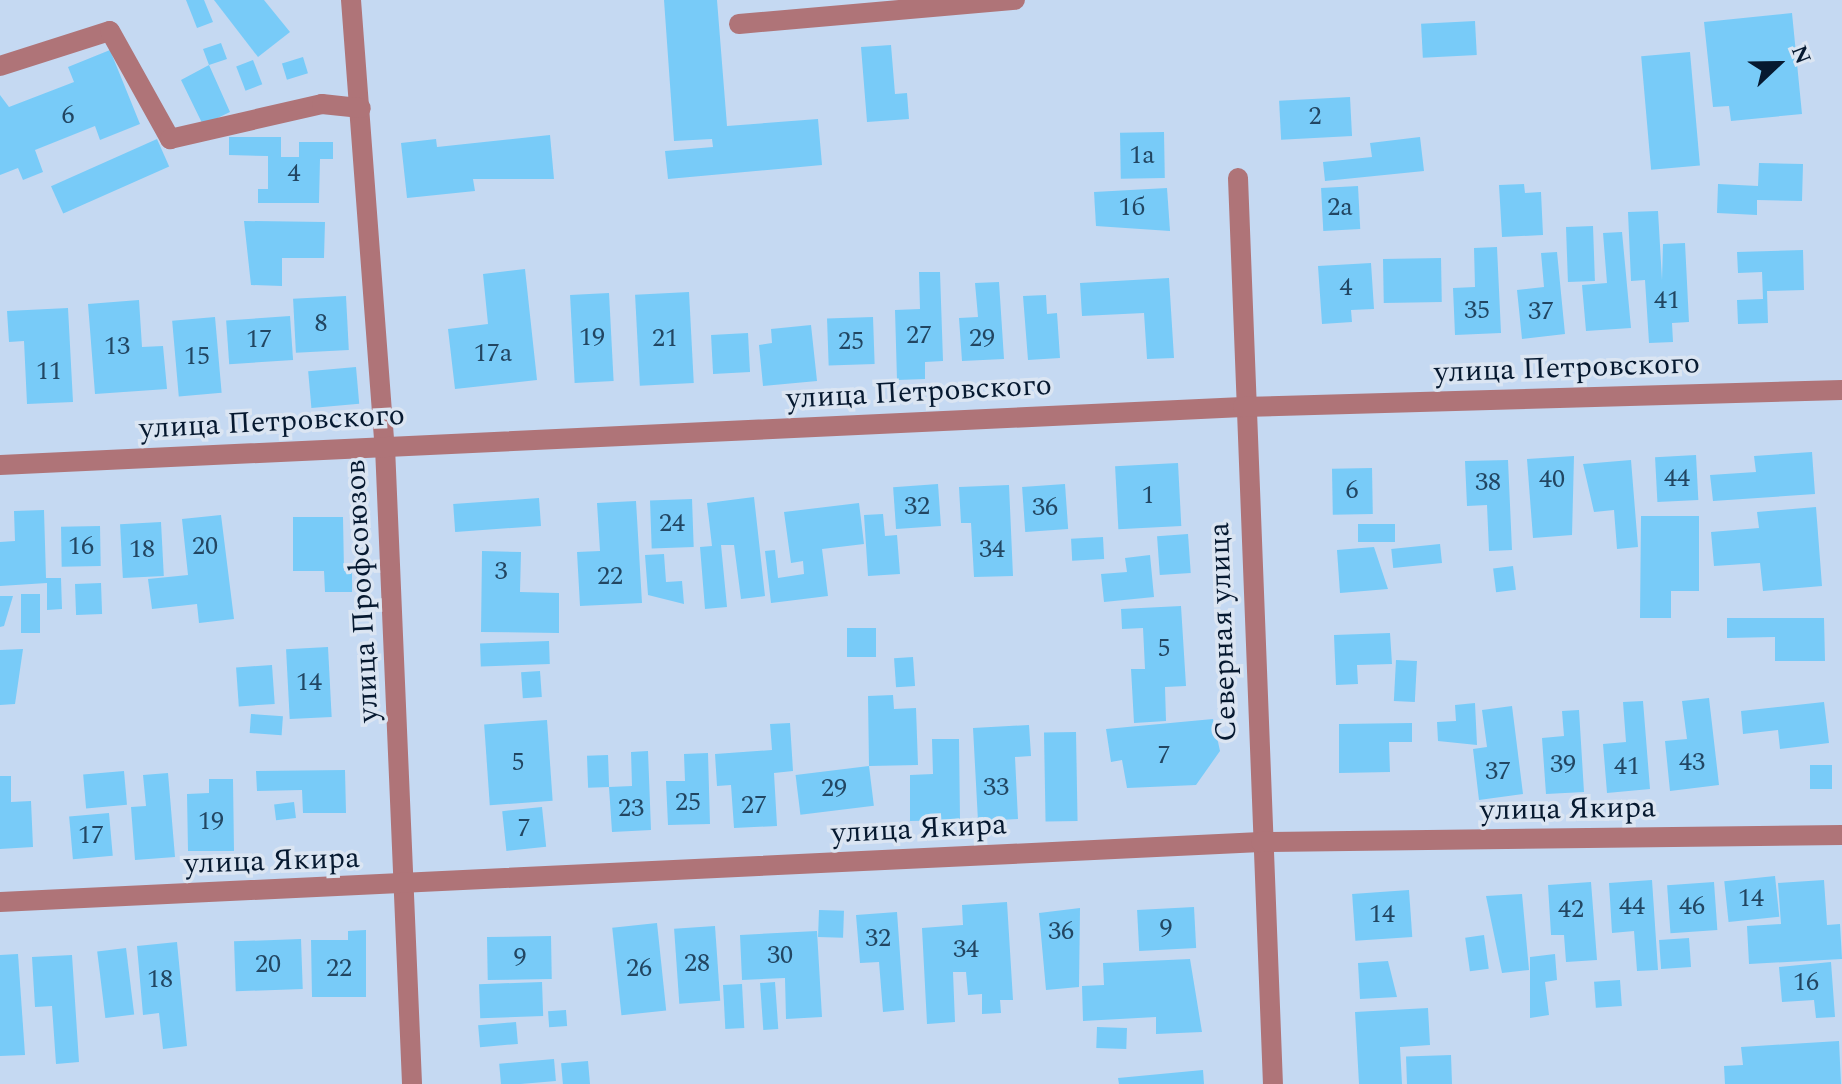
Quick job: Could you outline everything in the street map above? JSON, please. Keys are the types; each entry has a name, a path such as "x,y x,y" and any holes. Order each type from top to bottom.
{"street":[{"name":"улица Профсоюзов","path":"351,0 385,447 407,885 412,1084"},
{"path":"739,24 1015,0"},
{"path":"0,66 110,31 170,139 322,104 361,108"},
{"name":"Северная улица","path":"1238,178 1243,407 1273,1084"},
{"name":"улица Петровского","path":"0,465 1243,407 1842,390"},
{"name":"улица Якира","path":"0,902 1261,842 1842,835"}],"building":[{"path":"186,0 204,0 213,22 197,28"},
{"path":"214,0 264,0 290,32 258,57"},
{"path":"664,0 717,0 727,126 818,119 822,165 668,179 665,151 713,147 712,139 674,141"},
{"path":"1792,13 1802,114 1731,121 1729,106 1713,107 1704,22"},
{"path":"1475,21 1477,55 1423,58 1421,24"},
{"path":"221,43 227,59 209,65 203,49"},
{"path":"891,45 895,94 907,93 909,119 867,122 861,47"},
{"path":"110,50 140,124 100,140 95,126 35,150 43,172 23,180 18,168 0,175 0,95 9,107 74,82 68,67"},
{"path":"1690,52 1700,166 1651,170 1641,56"},
{"path":"303,57 308,73 287,80 282,63"},
{"path":"253,60 262,84 246,91 236,66"},
{"path":"209,65 230,112 203,125 181,80"},
{"path":"1350,97 1352,136 1281,140 1279,101"},
{"path":"1164,132 1165,178 1121,179 1120,133"},
{"path":"550,135 554,179 473,179 475,191 407,198 401,143 436,139 437,147"},
{"path":"229,137 281,137 281,157 299,157 299,142 333,142 333,159 320,159 319,203 258,203 258,189 268,189 268,156 229,155"},
{"path":"1420,137 1424,171 1325,181 1323,162 1372,157 1370,143"},
{"path":"157,139 169,166 63,214 51,186"},
{"path":"1759,163 1803,164 1802,201 1757,200 1757,215 1717,213 1718,184 1758,186"},
{"path":"1524,184 1525,193 1541,192 1543,235 1502,237 1499,185"},
{"path":"1358,186 1360,229 1323,231 1321,188"},
{"path":"1167,188 1170,231 1096,226 1094,192"},
{"path":"1658,211 1662,280 1663,244 1685,243 1689,322 1672,323 1673,342 1649,343 1645,280 1631,281 1628,212"},
{"path":"244,221 325,222 324,258 282,258 282,286 251,285"},
{"path":"1593,226 1595,281 1568,282 1566,227"},
{"path":"1622,232 1631,328 1586,331 1582,285 1607,283 1603,233"},
{"path":"1497,247 1501,333 1455,335 1453,288 1475,287 1474,248"},
{"path":"1803,250 1804,290 1767,291 1768,323 1738,324 1737,300 1763,299 1762,272 1738,273 1737,252"},
{"path":"1557,252 1565,334 1522,339 1517,290 1544,287 1541,253"},
{"path":"1441,258 1442,302 1384,303 1383,259"},
{"path":"1371,263 1374,309 1351,310 1352,322 1322,324 1318,266"},
{"path":"525,269 537,380 455,389 448,329 488,324 483,274"},
{"path":"919,272 940,272 943,361 925,362 925,379 897,380 895,310 920,309"},
{"path":"1169,278 1174,358 1147,359 1144,313 1082,316 1080,283"},
{"path":"999,282 1004,359 962,361 959,318 978,317 975,283"},
{"path":"689,292 694,383 640,386 635,295"},
{"path":"609,293 614,381 575,383 570,295"},
{"path":"1046,295 1047,314 1057,313 1060,358 1028,360 1023,296"},
{"path":"346,296 349,350 296,353 293,299"},
{"path":"139,300 142,347 163,346 167,389 95,394 88,304"},
{"path":"68,308 73,402 27,404 24,341 9,342 7,311"},
{"path":"290,316 293,360 229,364 226,320"},
{"path":"215,317 222,393 179,396 172,321"},
{"path":"873,317 875,364 829,366 827,319"},
{"path":"811,325 817,381 763,386 759,345 772,343 771,329"},
{"path":"748,333 750,372 713,374 711,335"},
{"path":"356,367 359,404 311,408 308,371"},
{"path":"1812,452 1815,494 1713,501 1710,475 1756,472 1754,456"},
{"path":"1696,455 1698,500 1657,502 1655,457"},
{"path":"1574,456 1572,535 1533,538 1527,459"},
{"path":"1508,460 1512,550 1489,551 1487,505 1467,506 1465,461"},
{"path":"1631,460 1638,547 1617,549 1614,510 1594,512 1583,464"},
{"path":"1178,463 1181,526 1118,529 1115,466"},
{"path":"1372,468 1373,514 1333,515 1332,469"},
{"path":"938,484 941,526 896,529 893,487"},
{"path":"1065,484 1068,529 1025,532 1022,487"},
{"path":"1009,485 1013,576 974,577 971,523 961,523 959,487"},
{"path":"754,497 765,596 741,599 734,545 721,545 727,607 705,609 700,547 712,546 707,503"},
{"path":"539,498 541,526 455,532 453,504"},
{"path":"692,499 694,547 652,548 650,500"},
{"path":"636,501 642,603 580,606 577,552 600,551 597,503"},
{"path":"859,503 864,544 822,549 828,596 771,603 765,551 775,550 778,578 804,574 803,561 791,563 784,512"},
{"path":"1816,507 1822,586 1763,591 1760,563 1714,566 1711,532 1759,528 1757,512"},
{"path":"44,510 46,578 61,578 62,609 47,610 47,583 0,586 0,542 15,541 14,511"},
{"path":"883,514 885,536 897,535 900,574 868,576 864,515"},
{"path":"221,515 234,619 199,623 197,604 152,609 148,579 188,575 182,519"},
{"path":"1641,516 1699,516 1699,591 1671,591 1671,618 1640,618"},
{"path":"293,517 343,517 344,571 352,570 352,592 325,592 324,571 293,571"},
{"path":"161,522 164,576 123,578 120,524"},
{"path":"1358,524 1395,524 1395,542 1358,542"},
{"path":"100,526 101,566 62,567 61,527"},
{"path":"1188,534 1191,573 1160,575 1157,536"},
{"path":"1103,537 1104,559 1072,561 1071,539"},
{"path":"1440,544 1442,563 1393,568 1391,549"},
{"path":"1374,547 1388,589 1340,593 1337,550"},
{"path":"482,551 521,552 520,592 559,593 559,633 481,632"},
{"path":"664,554 666,582 682,581 684,604 648,595 645,555"},
{"path":"1150,555 1154,597 1104,602 1101,574 1127,572 1125,558"},
{"path":"1513,566 1516,590 1496,592 1493,568"},
{"path":"101,583 102,614 76,615 75,584"},
{"path":"21,594 40,594 40,633 21,633"},
{"path":"0,596 13,596 4,626 0,627"},
{"path":"1181,606 1186,686 1165,687 1166,721 1134,723 1131,669 1145,669 1143,628 1122,629 1121,609"},
{"path":"1727,618 1824,618 1825,661 1775,661 1775,637 1727,638"},
{"path":"847,628 876,628 876,657 847,657"},
{"path":"1390,633 1392,664 1357,665 1358,684 1336,685 1334,635"},
{"path":"549,641 550,664 481,666 480,643"},
{"path":"328,647 332,717 290,719 286,649"},
{"path":"23,649 15,704 0,705 0,650"},
{"path":"913,657 915,686 896,687 894,658"},
{"path":"1396,660 1417,661 1415,702 1394,701"},
{"path":"272,665 275,704 239,706 236,668"},
{"path":"540,671 542,697 523,698 521,672"},
{"path":"893,695 894,709 916,708 918,765 869,766 868,696"},
{"path":"1709,698 1719,785 1670,791 1665,741 1687,739 1682,701"},
{"path":"1643,701 1650,789 1607,793 1603,744 1626,742 1623,702"},
{"path":"1824,702 1829,743 1780,749 1778,730 1743,734 1741,711"},
{"path":"1475,703 1477,745 1438,741 1437,722 1456,721 1455,705"},
{"path":"1512,706 1523,794 1479,800 1473,749 1487,747 1482,710"},
{"path":"1579,710 1584,792 1546,794 1542,738 1564,736 1562,711"},
{"path":"251,714 283,716 282,735 250,733"},
{"path":"1213,719 1220,751 1196,785 1127,788 1122,760 1111,762 1106,729"},
{"path":"547,720 553,801 490,805 484,724"},
{"path":"790,723 793,771 774,773 777,826 734,828 731,785 717,786 715,754 772,750 770,724"},
{"path":"1412,723 1412,742 1389,742 1390,772 1339,773 1339,724"},
{"path":"1029,725 1031,756 1015,757 1018,819 978,821 973,728"},
{"path":"1076,732 1078,821 1046,822 1044,733"},
{"path":"932,739 959,739 960,820 910,821 910,775 933,774"},
{"path":"648,751 651,830 612,832 609,787 632,786 631,752"},
{"path":"708,753 710,824 668,825 666,781 685,781 684,754"},
{"path":"608,755 609,787 588,788 587,756"},
{"path":"1810,765 1832,765 1832,789 1810,789"},
{"path":"869,766 874,806 800,815 796,775"},
{"path":"345,770 346,813 303,813 302,790 257,791 256,771"},
{"path":"124,771 127,805 86,808 83,775"},
{"path":"168,773 175,857 135,860 131,807 146,806 143,775"},
{"path":"0,776 11,776 11,802 31,801 33,847 0,849"},
{"path":"209,779 233,779 234,851 188,851 187,794 209,793"},
{"path":"294,802 296,818 276,820 274,804"},
{"path":"542,807 546,847 506,851 502,811"},
{"path":"109,813 113,856 73,859 69,816"},
{"path":"1775,876 1779,917 1729,922 1724,881"},
{"path":"1652,880 1658,970 1637,971 1634,931 1612,933 1609,883"},
{"path":"1824,880 1827,925 1840,924 1842,959 1749,964 1747,926 1781,924 1778,883"},
{"path":"1591,882 1597,960 1566,962 1564,935 1551,935 1548,885"},
{"path":"1714,882 1717,930 1670,933 1667,885"},
{"path":"1409,890 1412,937 1355,941 1352,894"},
{"path":"1522,894 1529,970 1502,973 1486,896"},
{"path":"1007,902 1013,1000 1000,1000 1001,1013 982,1014 982,994 968,995 966,972 953,972 955,1022 927,1024 922,928 963,925 962,905"},
{"path":"1194,907 1196,948 1139,951 1137,910"},
{"path":"1080,908 1079,987 1046,990 1039,913"},
{"path":"819,910 844,911 843,938 818,937"},
{"path":"897,912 904,1010 883,1012 879,962 860,963 856,915"},
{"path":"657,923 666,1011 621,1015 612,928"},
{"path":"715,926 720,1001 679,1004 674,929"},
{"path":"366,930 366,997 312,997 311,940 348,940 348,931"},
{"path":"817,931 822,1017 786,1019 785,978 742,980 740,935"},
{"path":"1484,935 1489,969 1470,971 1465,938"},
{"path":"551,936 552,979 488,980 487,937"},
{"path":"1689,938 1691,967 1661,969 1659,940"},
{"path":"301,939 303,989 236,991 234,941"},
{"path":"177,942 187,1046 163,1049 159,1013 143,1015 137,946"},
{"path":"126,948 134,1015 105,1018 97,952"},
{"path":"18,954 25,1055 0,1056 0,955"},
{"path":"1555,954 1557,980 1545,982 1549,1015 1530,1018 1530,957"},
{"path":"72,955 79,1062 56,1064 52,1006 35,1007 32,957"},
{"path":"1190,959 1202,1032 1156,1034 1156,1017 1083,1021 1082,986 1104,985 1103,963"},
{"path":"1388,961 1397,997 1360,999 1358,963"},
{"path":"1831,962 1835,1017 1816,1018 1814,1000 1782,1002 1779,967"},
{"path":"1620,980 1622,1006 1596,1008 1594,982"},
{"path":"542,982 543,1016 480,1018 479,984"},
{"path":"775,982 778,1029 763,1030 760,983"},
{"path":"742,984 744,1028 725,1029 723,985"},
{"path":"1428,1008 1430,1045 1400,1047 1402,1084 1359,1084 1355,1012"},
{"path":"566,1010 567,1026 549,1027 548,1011"},
{"path":"516,1022 518,1044 480,1047 478,1025"},
{"path":"1097,1027 1127,1028 1126,1049 1096,1048"},
{"path":"1839,1041 1841,1084 1725,1084 1724,1066 1743,1065 1741,1047"},
{"path":"1451,1055 1452,1084 1407,1084 1406,1057"},
{"path":"554,1059 556,1081 501,1084 499,1064"},
{"path":"588,1061 590,1084 563,1084 561,1063"},
{"path":"1203,1070 1204,1084 1119,1084 1118,1078"}]}
